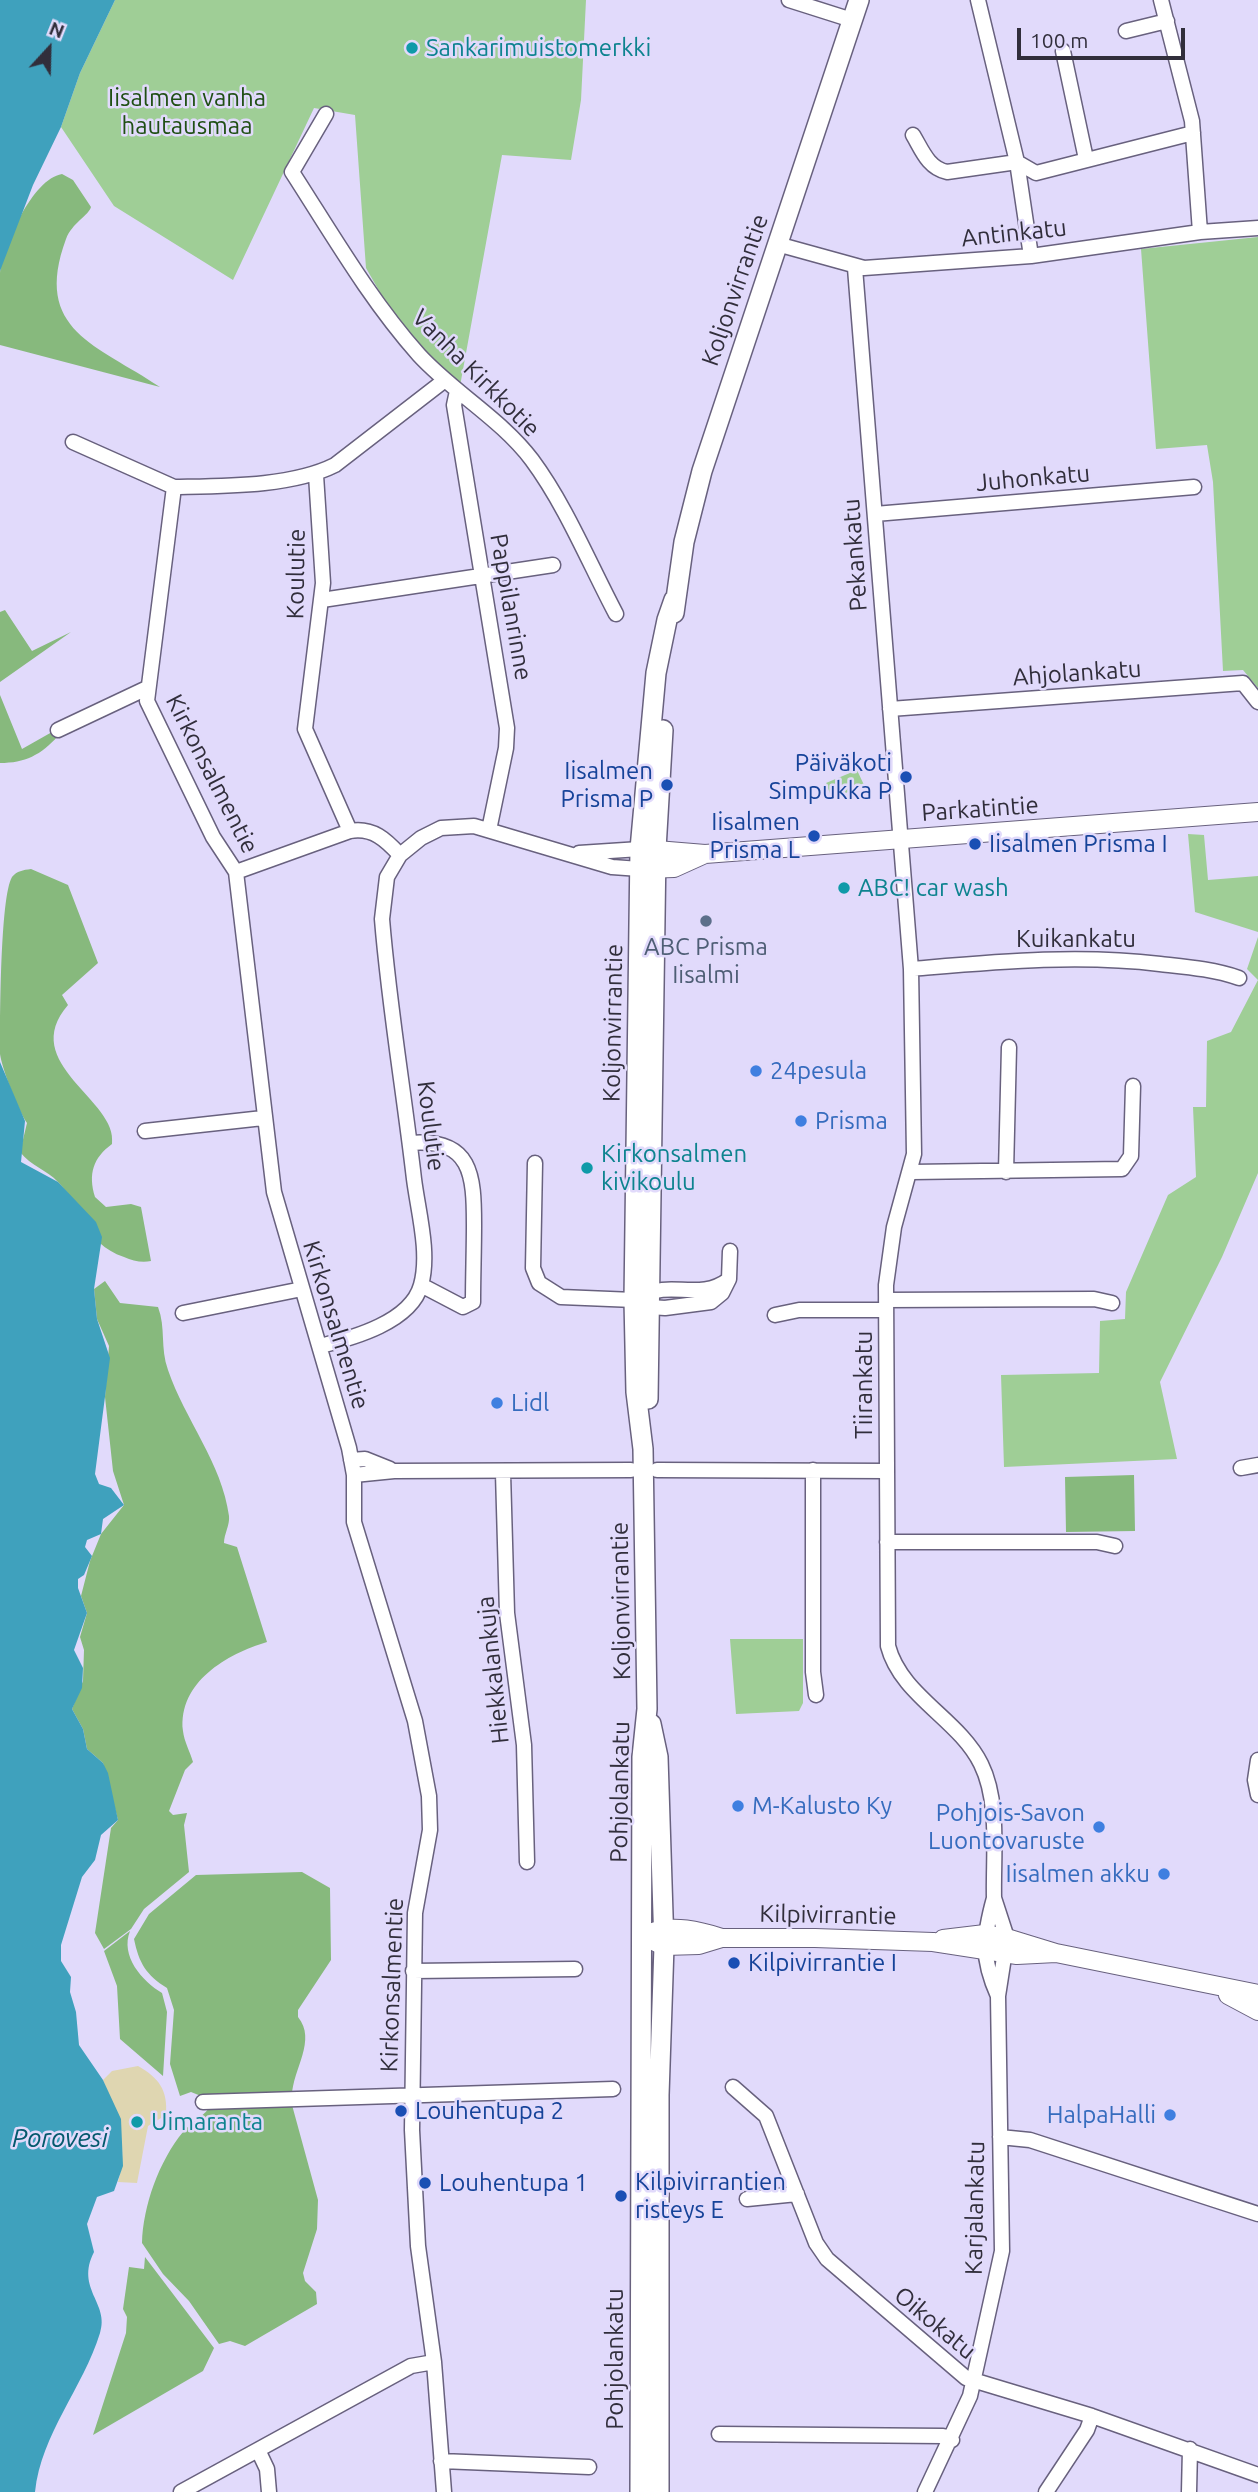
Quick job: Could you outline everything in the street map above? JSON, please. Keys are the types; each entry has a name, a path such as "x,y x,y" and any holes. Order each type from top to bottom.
{"main road":[{"name":"Koljonvirrantie","path":"647,1709 643,1449 636,1392 645,1300 648,849 644,781 656,673 702,471 859,0"},
{"name":"Pohjolankatu","path":"640,2492 642,1757 647,1709"},
{"name":"Pohjolankatu","path":"647,1709 658,1757 664,1938 659,2095 659,2492"}],"street":[{"path":"789,0 852,20"},
{"path":"978,0 1017,162 1031,256"},
{"path":"1161,0 1193,133 1200,232"},
{"path":"1126,31 1167,21"},
{"path":"1063,51 1086,159"},
{"name":"Vanha Kirkkotie","path":"326,114 292,172 391,321 445,380 515,440 532,461 548,484 616,614"},
{"path":"913,135 927,160 939,170 1017,162 1036,173 1193,133"},
{"name":"Antinkatu","path":"777,244 855,268 1031,256 1200,232 1258,228"},
{"name":"Pekankatu","path":"855,268 900,839"},
{"path":"73,442 174,487 316,475 335,465 445,380"},
{"name":"Pappilanrinne","path":"457,391 454,405 507,727 506,748 489,830"},
{"name":"Koulutie","path":"316,475 324,568 305,729 350,831"},
{"name":"Kirkonsalmentie","path":"174,487 147,688 151,715 213,836 236,872 242,904 263,1118 279,1216 320,1346 352,1467 354,1522 415,1721 429,1796 430,1830 416,1898 412,2094 418,2246 434,2362 444,2492"},
{"name":"Juhonkatu","path":"875,514 1194,487"},
{"path":"322,600 553,565"},
{"name":"Ahjolankatu","path":"890,709 1243,683 1258,702"},
{"path":"58,730 147,688"},
{"name":"Parkatintie","path":"648,849 705,854 1258,812"},
{"path":"236,872 350,831 370,831 400,855 421,838 441,828 463,826 489,830 612,867 648,869"},
{"name":"Tiirankatu","path":"900,839 911,969 914,1140 912,1172 894,1227 886,1305 887,1542 891,1656 904,1677 973,1750 985,1771 992,1799 994,1898 985,1942"},
{"path":"561,853 648,849"},
{"name":"Parkatintie","path":"648,869 686,865 705,854"},
{"name":"Koulutie","path":"400,855 387,877 382,919 423,1256 421,1285"},
{"name":"Kuikankatu","path":"911,969 1056,957 1111,958 1217,970 1239,978"},
{"path":"1006,1172 1009,1047"},
{"path":"912,1172 1122,1169 1131,1156 1133,1086"},
{"path":"145,1131 263,1118"},
{"path":"320,1346 377,1326 398,1314 411,1303 421,1285 463,1307 473,1302 474,1184 467,1164 452,1150 436,1143 410,1143"},
{"path":"535,1163 533,1268 539,1283 561,1297 711,1302 722,1293 729,1279 730,1251"},
{"path":"183,1313 302,1289"},
{"path":"775,1315 799,1310 886,1305 1094,1299 1112,1303"},
{"path":"1241,1468 1258,1465"},
{"path":"352,1467 394,1471 631,1470"},
{"path":"657,1470 887,1471"},
{"path":"813,1470 813,1672 816,1695"},
{"name":"Hiekkalankuja","path":"503,1472 507,1614 524,1745 527,1862"},
{"path":"887,1542 1097,1542 1115,1546"},
{"path":"1258,1760 1255,1780 1258,1795"},
{"name":"Tiirankatu","path":"994,1898 1007,1946"},
{"name":"Kilpivirrantie","path":"643,1937 699,1945 722,1938 985,1942 1118,1964 1209,1986 1258,1994"},
{"name":"Karjalankatu","path":"985,1942 987,1970 998,1996"},
{"name":"Karjalankatu","path":"925,2492 952,2440 974,2382 1002,2251 998,1996 1007,1946"},
{"path":"413,1970 575,1969"},
{"name":"Kilpivirrantie","path":"1209,1986 1258,2011"},
{"name":"Oikokatu","path":"733,2087 766,2116 816,2243 827,2259 974,2382 1092,2416 1258,2475"},
{"path":"203,2102 613,2089"},
{"path":"1000,2137 1030,2140 1258,2214"},
{"path":"747,2199 797,2194"},
{"path":"181,2492 411,2366 434,2362"},
{"path":"1046,2492 1087,2430 1092,2416"},
{"path":"719,2434 943,2436 952,2440"},
{"path":"1189,2449 1189,2492"},
{"path":"258,2450 267,2469 269,2492"},
{"path":"441,2461 589,2467"}],"green space":[{"name":"Iisalmen vanha hautausmaa","path":"115,0 586,0 581,100 571,160 502,155 460,386 398,324 366,268 355,115 314,108 233,280 114,206 61,127 80,73"},
{"path":"62,174 73,180 91,207 69,233 58,270 58,295 64,315 77,332 94,346 160,387 0,345 0,273 7,246 30,200 51,179"},
{"path":"1258,237 1258,688 1243,670 1223,671 1213,482 1207,445 1156,449 1141,249"},
{"path":"5,610 32,651 71,632 0,682 0,612"},
{"path":"0,695 22,749 52,732 58,736 32,757 0,763"},
{"path":"857,770 864,785 832,799 826,783"},
{"path":"1188,834 1204,835 1208,880 1258,876 1258,932 1195,912"},
{"path":"31,869 68,885 98,963 62,995 68,1005 56,1026 54,1045 61,1063 101,1112 110,1128 112,1144 96,1161 92,1174 95,1197 106,1207 131,1204 141,1207 151,1261 131,1260 110,1251 100,1243 67,1192 20,1152 27,1123 11,1089 0,1054 2,962 8,889 14,875"},
{"path":"1258,937 1258,980 1247,969"},
{"path":"1258,980 1258,1173 1222,1257 1160,1382 1177,1459 1004,1467 1001,1375 1099,1373 1100,1321 1125,1319 1126,1292 1168,1195 1196,1177 1193,1107 1206,1107 1207,1041 1231,1032"},
{"path":"105,1281 120,1303 158,1307 168,1370 211,1460 225,1497 229,1519 224,1543 237,1547 267,1642 236,1654 222,1663 197,1684 188,1698 183,1731 193,1762 185,1770 169,1811 173,1815 187,1813 184,1825 189,1872 144,1909 131,1929 104,1949 95,1933 111,1828 118,1820 103,1763 87,1749 83,1729 72,1709 83,1681 84,1650 80,1637 87,1613 81,1596 90,1561 101,1534 124,1505 113,1471 105,1397 109,1346 97,1319 94,1289"},
{"path":"1134,1475 1135,1531 1066,1532 1065,1477"},
{"path":"730,1639 803,1639 803,1703 799,1711 736,1714"},
{"path":"302,1872 330,1888 331,1960 298,2010 305,2045 292,2095 206,2098 191,2092 180,2096 170,2064 174,2010 167,1988 149,1973 141,1962 134,1939 149,1914 196,1875"},
{"path":"130,1931 130,1958 140,1975 162,1993 167,2012 163,2076 120,2039 117,1986 104,1951"},
{"path":"211,2105 292,2105 318,2200 317,2229 303,2273 305,2281 316,2292 317,2304 245,2346 230,2341 219,2344 189,2301 163,2274 142,2243 149,2199 167,2156 183,2132"},
{"path":"145,2257 214,2348 203,2371 93,2435 126,2333 127,2317 123,2309 129,2267 144,2269"}],"sand":[{"name":"Uimaranta","path":"138,2066 152,2075 161,2086 166,2115 148,2126 137,2183 118,2182 122,2143 117,2117 103,2080 112,2071"}],"water":[{"path":"0,0 115,0 80,73 61,127 33,185 0,271"},
{"name":"Porovesi","path":"0,1062 25,1121 21,1162 58,1182 96,1222 102,1237 94,1289 97,1319 110,1358 95,1474 99,1484 111,1488 124,1505 103,1519 101,1534 87,1540 85,1547 92,1556 84,1575 78,1579 78,1588 87,1613 74,1650 83,1668 82,1688 72,1709 83,1729 87,1749 103,1763 108,1773 118,1820 101,1835 95,1860 82,1877 61,1945 61,1961 71,1977 70,1992 76,2012 79,2045 103,2080 121,2119 123,2166 114,2191 97,2197 87,2224 94,2252 88,2276 101,2313 100,2333 84,2373 45,2450 35,2492 0,2492"}],"place":[{"name":"Sankarimuistomerkki","path":"412,48"},
{"name":"Päiväkoti Simpukka P","path":"906,777"},
{"name":"Iisalmen Prisma P","path":"667,785"},
{"name":"Iisalmen Prisma L","path":"814,836"},
{"name":"Iisalmen Prisma I","path":"975,844"},
{"name":"ABC! car wash","path":"844,888"},
{"name":"ABC Prisma Iisalmi","path":"706,921"},
{"name":"24pesula","path":"756,1071"},
{"name":"Prisma","path":"801,1121"},
{"name":"Kirkonsalmen kivikoulu","path":"587,1168"},
{"name":"Lidl","path":"497,1403"},
{"name":"M-Kalusto Ky","path":"738,1806"},
{"name":"Pohjois-Savon Luontovaruste","path":"1099,1827"},
{"name":"Iisalmen akku","path":"1164,1874"},
{"name":"Kilpivirrantie I","path":"734,1963"},
{"name":"Louhentupa 2","path":"401,2111"},
{"name":"HalpaHalli","path":"1170,2115"},
{"name":"Uimaranta","path":"137,2122"},
{"name":"Louhentupa 1","path":"425,2183"},
{"name":"Kilpivirrantien risteys E","path":"621,2196"}]}
